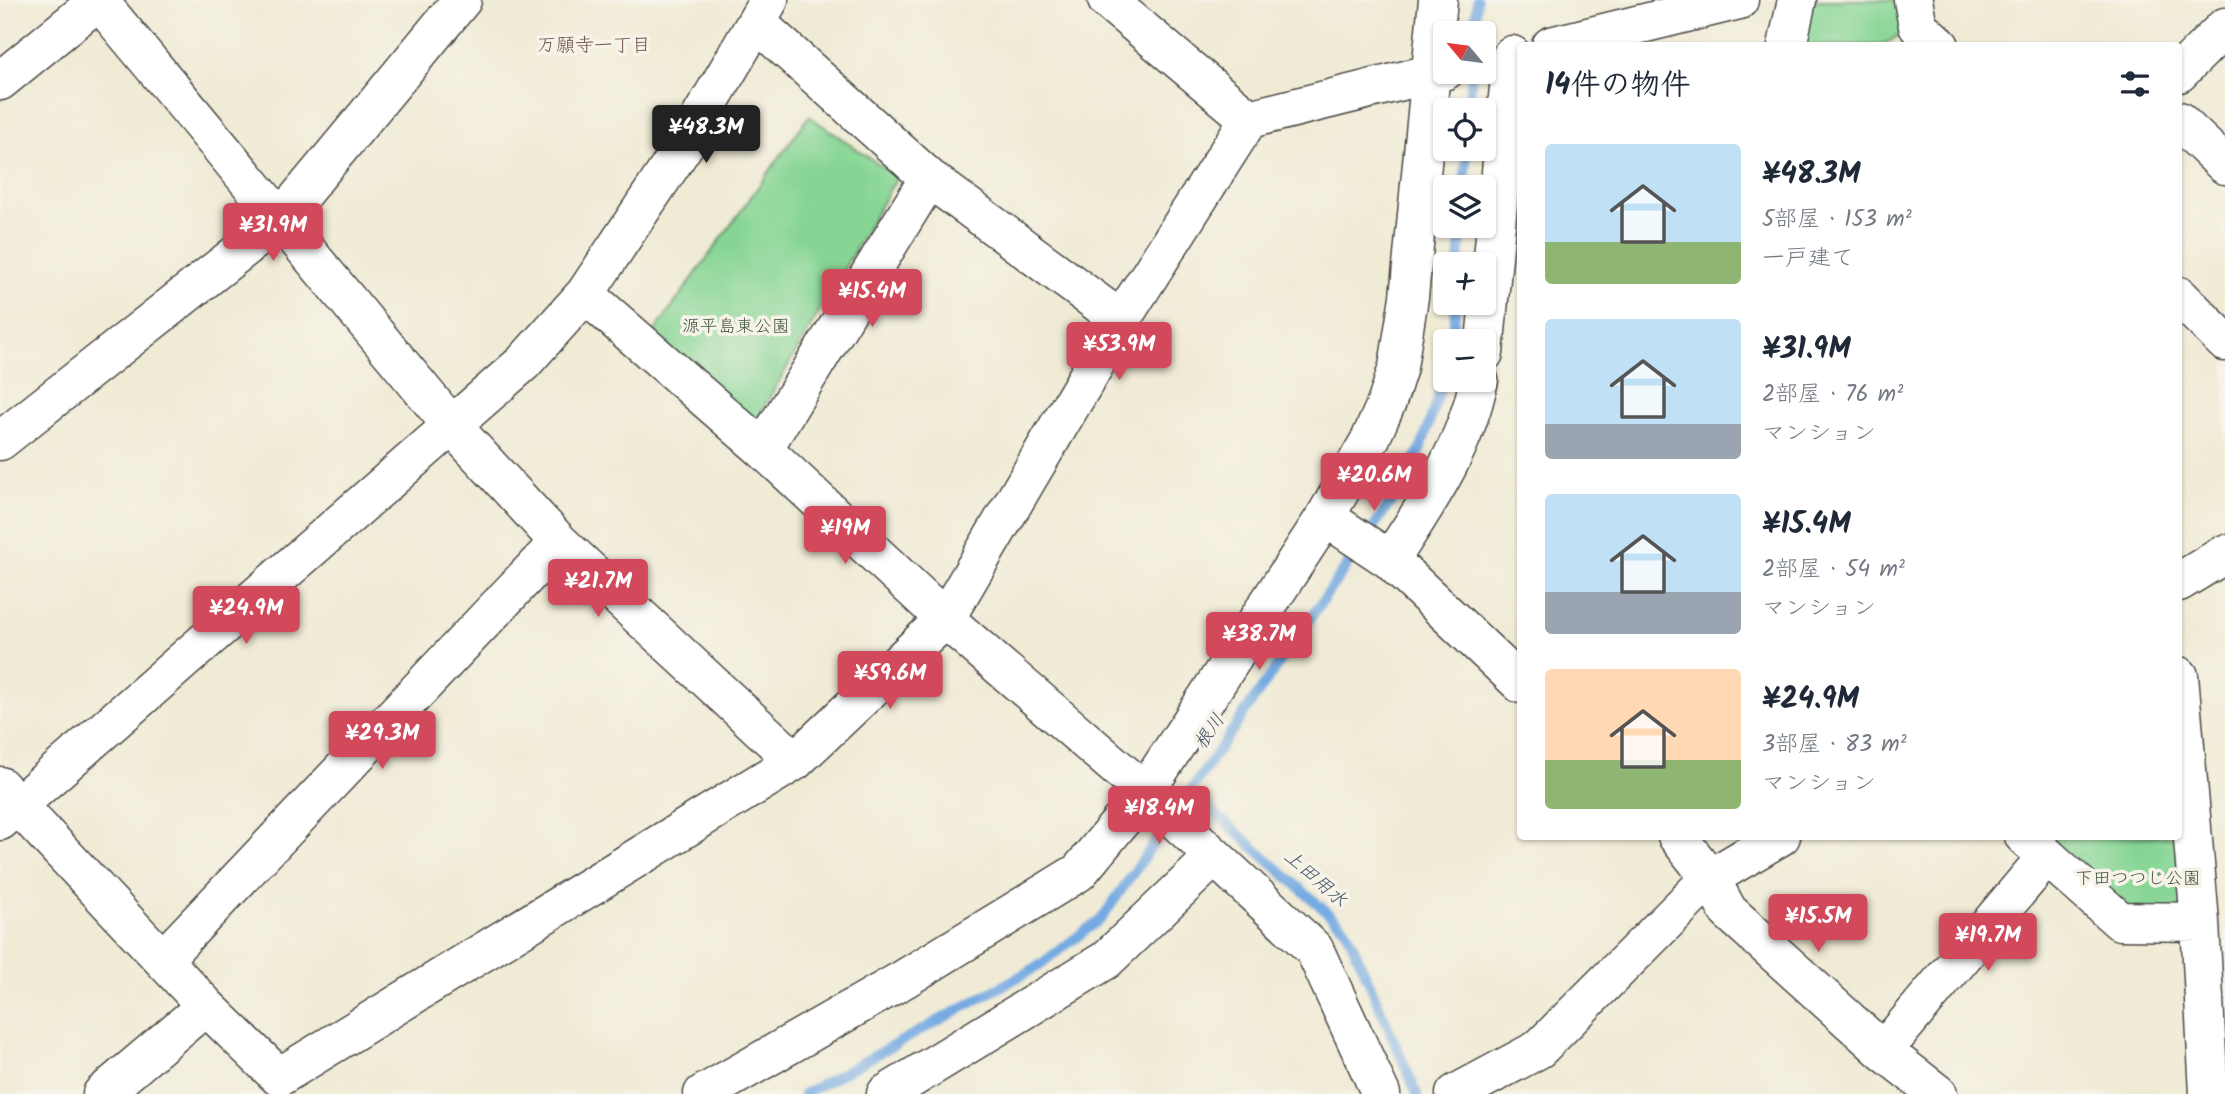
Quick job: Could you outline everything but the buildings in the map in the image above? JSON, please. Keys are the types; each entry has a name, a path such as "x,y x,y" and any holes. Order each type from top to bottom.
{"street":[{"path":"0,81 98,0 453,428 559,542 795,761"},
{"path":"0,441 280,220 462,0"},
{"path":"1107,0 1249,119"},
{"path":"1438,0 1438,21"},
{"path":"1563,42 1656,10 1739,0"},
{"path":"1788,42 1797,0"},
{"path":"1913,0 1918,26 1936,42"},
{"path":"1121,320 929,178 762,11 685,144 585,295 523,363 453,428 6,804 287,1085 795,761 945,619 1121,320 1249,119 1433,73"},
{"path":"2182,70 2225,26"},
{"path":"1486,329 1503,57"},
{"path":"703,1094 904,979 1079,872 1145,792 1325,517 1370,440 1398,367 1437,84"},
{"path":"2182,124 2225,165"},
{"path":"763,449 929,178"},
{"path":"585,295 763,449 945,619 1145,792 1314,949 1381,1094"},
{"path":"2182,299 2225,342"},
{"path":"1390,560 1451,463 1465,435 1476,392"},
{"path":"1325,517 1390,560 1517,680"},
{"path":"163,959 559,542"},
{"path":"2182,580 2225,554"},
{"path":"2182,711 2200,922 2209,1094"},
{"path":"1680,840 1710,878 1728,911 1882,1051 1938,1094"},
{"path":"1455,1094 1539,1049 1710,878 1774,840"},
{"path":"1882,1051 2036,846 2120,921 2200,922"},
{"path":"886,1094 1106,960 1214,857"},
{"path":"102,1094 206,1006"}],"green space":[{"path":"1797,0 1913,0 1918,26 1888,42 1788,42"},
{"name":"源平島東公園","path":"809,116 897,177 753,426 649,339"},
{"name":"下田つつじ公園","path":"2027,840 2180,840 2200,922 2120,921"}],"waterway":[{"name":"根川","path":"1475,21 1477,0"},
{"name":"根川","path":"1470,98 1471,84"},
{"name":"根川","path":"1465,175 1466,161"},
{"name":"根川","path":"1460,252 1461,238"},
{"name":"根川","path":"1453,329 1455,315"},
{"name":"根川","path":"804,1094 1037,967 1102,918 1391,502 1421,448 1439,392"},
{"name":"上田用水","path":"1190,791 1346,929 1417,1094"}],"district":[{"name":"万願寺一丁目","path":"594,46"}]}
